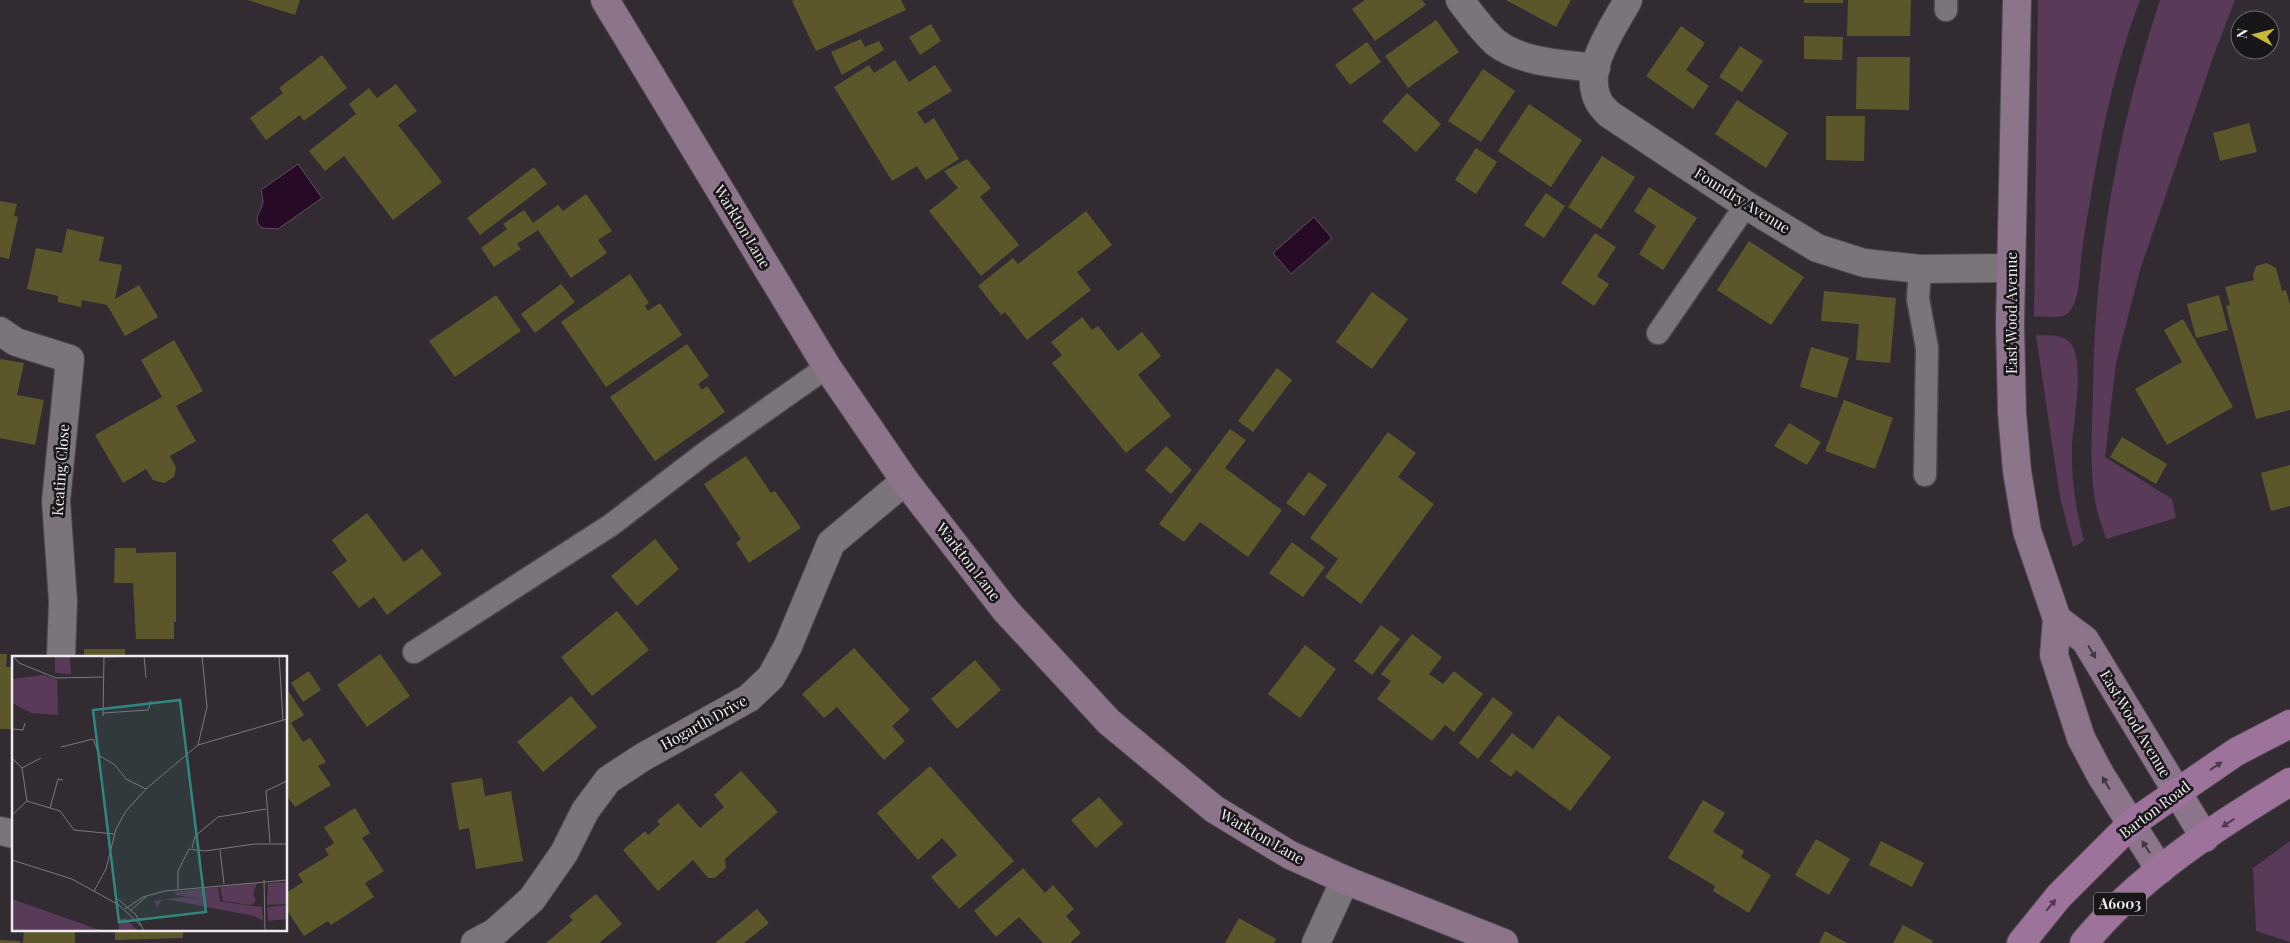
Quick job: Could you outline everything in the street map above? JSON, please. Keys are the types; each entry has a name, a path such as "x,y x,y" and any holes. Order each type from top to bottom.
{"main road":[{"name":"Barton Road","path":"2021,943 2059,896 2131,824 2236,752 2290,724"},
{"name":"A6003","path":"2084,943 2105,917 2160,870 2290,782"}],"street":[{"name":"Warkton Lane","path":"605,0 827,367 905,481 1006,611 1108,722 1214,809 1290,855 1345,880 1504,943"},
{"path":"1460,0 1496,43 1509,50 1550,62 1596,68"},
{"name":"Foundry Avenue","path":"1628,0 1607,34 1596,68 1595,86 1598,102 1609,114 1746,205 1817,248 1864,264 1920,269 2011,268"},
{"name":"East Wood Avenue","path":"2018,0 2011,268 2012,413 2017,471 2027,531 2057,619 2054,655 2081,738 2160,870"},
{"name":"Keating Close","path":"0,331 16,342 70,360 56,502 63,601 61,656"},
{"name":"Hogarth Drive","path":"475,943 494,933 532,899 564,853 585,812 608,780 643,757 749,698 771,677 788,646 831,543 905,481"},
{"name":"East Wood Avenue","path":"2057,619 2086,640 2205,838"},
{"path":"1316,943 1345,880"}],"lane":[{"path":"1658,333 1746,205"},
{"path":"1920,269 1918,299 1927,348 1925,475"},
{"path":"414,652 611,526 705,453 827,367"}],"shaded area":[{"path":"2038,0 2140,0 2124,47 2105,121 2085,231 2076,298 2070,311 2058,317 2034,317"},
{"path":"2160,0 2235,0 2215,52 2140,270 2116,363 2105,457 2172,499 2176,518 2106,539 2096,506 2092,464 2094,343 2098,293 2111,194 2132,96"},
{"path":"298,164 322,198 278,229 262,228 257,221 263,202 261,190"},
{"path":"1314,217 1332,238 1291,274 1273,253"},
{"path":"2036,335 2055,336 2068,340 2075,353 2077,364 2078,378 2072,447 2072,471 2076,506 2084,541 2073,547 2060,497"},
{"path":"2290,841 2290,942 2256,931 2253,868"}],"building":[{"path":"248,0 300,0 295,15"},
{"path":"901,0 906,10 816,51 792,1"},
{"path":"1365,0 1422,0 1426,5 1375,41 1352,9"},
{"path":"1506,0 1571,0 1556,27"},
{"path":"1804,0 1843,0 1843,3 1804,3"},
{"path":"1848,0 1911,0 1910,36 1847,36"},
{"path":"1436,20 1459,52 1408,88 1385,56"},
{"path":"931,24 941,41 920,55 909,37"},
{"path":"1681,26 1705,43 1686,70 1709,86 1693,109 1646,76"},
{"path":"1804,36 1843,37 1842,60 1804,59"},
{"path":"861,39 865,47 879,41 884,50 842,75 831,52"},
{"path":"1367,42 1381,62 1350,85 1335,65"},
{"path":"1740,46 1763,61 1742,92 1719,77"},
{"path":"322,55 347,88 304,121 300,115 266,140 250,118 283,93 279,88"},
{"path":"1857,57 1910,57 1909,110 1856,109"},
{"path":"895,60 909,82 935,65 952,91 917,112 925,124 934,118 959,159 926,180 917,166 892,181 834,87 869,65 874,73"},
{"path":"1483,69 1515,91 1481,142 1448,121"},
{"path":"396,84 417,111 398,125 442,182 393,220 344,156 325,171 309,151 356,114 349,104 369,88 377,98"},
{"path":"1407,93 1441,124 1416,152 1382,121"},
{"path":"1737,100 1788,133 1766,168 1715,134"},
{"path":"1529,104 1582,140 1551,187 1498,151"},
{"path":"1826,116 1865,116 1864,161 1826,160"},
{"path":"2249,123 2257,152 2220,161 2213,133"},
{"path":"1476,148 1497,162 1476,194 1455,180"},
{"path":"1602,156 1635,177 1601,229 1568,207"},
{"path":"967,159 991,188 980,197 1019,245 981,276 929,211 958,188 944,171"},
{"path":"534,167 547,184 480,235 467,218"},
{"path":"1649,187 1697,218 1663,270 1639,254 1656,226 1634,211"},
{"path":"1546,193 1565,206 1544,238 1524,225"},
{"path":"586,194 612,231 598,240 607,253 571,278 538,230 517,244 521,249 494,267 481,248 507,229 503,224 524,210 533,223 558,205 563,211"},
{"path":"0,201 17,204 14,216 18,217 9,259 0,257"},
{"path":"1086,211 1112,245 1077,272 1091,290 1027,340 1005,312 1001,315 978,286 1013,258 1018,264"},
{"path":"67,229 104,237 99,261 122,265 115,299 139,285 158,317 125,336 107,305 82,300 81,307 58,302 58,296 27,289 36,248 62,253"},
{"path":"1595,233 1616,247 1597,276 1609,284 1594,306 1561,283"},
{"path":"1749,241 1804,277 1771,325 1717,290"},
{"path":"2267,263 2276,268 2282,291 2286,290 2290,305 2290,410 2256,419 2226,306 2230,305 2225,287 2254,280 2253,275 2256,266"},
{"path":"630,274 649,303 645,306 648,311 660,303 682,335 606,387 561,322"},
{"path":"561,284 575,302 535,333 521,314"},
{"path":"1824,291 1896,298 1890,363 1856,360 1859,324 1821,321"},
{"path":"1372,292 1408,319 1372,369 1336,342"},
{"path":"496,295 521,331 455,377 429,341"},
{"path":"2219,295 2228,330 2196,338 2187,304"},
{"path":"1082,317 1092,330 1098,326 1118,351 1142,332 1161,356 1138,375 1171,416 1126,453 1052,363 1062,355 1051,342"},
{"path":"2183,319 2233,407 2167,445 2135,389 2182,362 2164,330"},
{"path":"174,340 203,391 176,406 196,441 170,456 176,467 174,477 164,483 153,480 146,469 123,483 95,435 162,397 141,360"},
{"path":"687,344 709,376 698,384 702,390 707,386 725,412 655,461 610,397"},
{"path":"1811,347 1849,358 1837,398 1800,387"},
{"path":"0,359 24,363 17,395 44,400 35,445 0,438"},
{"path":"1277,368 1292,380 1253,432 1238,421"},
{"path":"1844,400 1893,418 1875,469 1825,451"},
{"path":"1789,423 1821,442 1807,465 1774,446"},
{"path":"1230,429 1246,440 1225,468 1282,510 1248,557 1200,522 1184,542 1159,524"},
{"path":"1388,432 1416,453 1398,477 1434,504 1361,604 1325,577 1338,559 1310,538"},
{"path":"2122,437 2167,464 2156,484 2110,457"},
{"path":"1166,446 1192,470 1171,494 1145,470"},
{"path":"746,456 771,493 775,491 801,528 749,563 736,543 741,539 704,484"},
{"path":"2290,465 2290,506 2271,511 2261,473"},
{"path":"1309,472 1327,485 1304,516 1286,503"},
{"path":"367,513 404,562 422,549 442,574 387,615 374,597 359,608 332,572 347,561 332,540"},
{"path":"655,539 679,569 637,606 611,576"},
{"path":"1292,542 1325,567 1303,597 1269,573"},
{"path":"115,548 136,548 136,553 176,552 176,622 174,622 174,639 136,639 133,583 114,583"},
{"path":"617,611 649,650 592,696 561,657"},
{"path":"1381,625 1400,639 1372,675 1354,661"},
{"path":"1412,634 1442,657 1429,674 1443,684 1454,671 1483,694 1454,732 1445,725 1432,741 1377,699 1391,681 1381,674"},
{"path":"1305,645 1336,669 1300,718 1268,694"},
{"path":"854,648 910,710 892,726 905,741 884,760 837,707 824,718 802,694"},
{"path":"84,649 125,649 125,656 84,656"},
{"path":"0,654 7,654 6,667 12,667 12,729 0,729"},
{"path":"380,654 410,696 367,727 337,685"},
{"path":"975,660 1001,690 957,729 931,699"},
{"path":"309,671 321,690 303,702 291,683"},
{"path":"288,691 304,715 291,723 303,742 310,738 326,762 318,766 331,785 295,807 288,798"},
{"path":"571,696 597,727 543,772 517,742"},
{"path":"1493,697 1513,713 1478,759 1459,743"},
{"path":"1558,715 1611,757 1570,811 1516,770 1511,777 1490,761 1512,733 1533,749"},
{"path":"930,766 1014,861 959,909 931,877 957,855 942,838 918,860 877,813"},
{"path":"741,771 778,812 725,859 726,868 715,878 708,878 693,860 658,891 623,850 645,831 648,835 660,824 657,821 678,803 700,828 724,807 714,795"},
{"path":"482,778 485,796 511,791 523,861 476,869 469,828 459,830 451,783"},
{"path":"1099,797 1123,824 1096,848 1071,820"},
{"path":"1703,800 1725,813 1713,832 1744,851 1741,857 1771,875 1749,913 1713,891 1715,886 1668,858"},
{"path":"355,808 370,833 362,838 384,871 365,883 374,897 331,925 328,921 304,936 288,912 288,892 303,882 298,874 329,855 325,849 334,843 324,827"},
{"path":"1816,839 1850,859 1829,895 1795,875"},
{"path":"1881,841 1924,863 1912,887 1869,865"},
{"path":"1023,868 1045,893 1053,885 1074,909 1066,916 1081,933 1070,943 1043,943 1019,917 996,937 974,911"},
{"path":"596,894 622,924 599,943 546,943 573,920 569,916"},
{"path":"757,909 769,923 744,943 715,943"},
{"path":"1239,918 1276,939 1274,943 1225,943"},
{"path":"1903,925 1933,941 1932,943 1893,943"},
{"path":"24,930 75,930 75,943 23,943"},
{"path":"115,930 183,930 183,938 115,940"},
{"path":"1825,931 1847,943 1819,943"},
{"path":"0,940 20,941 20,943 0,943"}]}
